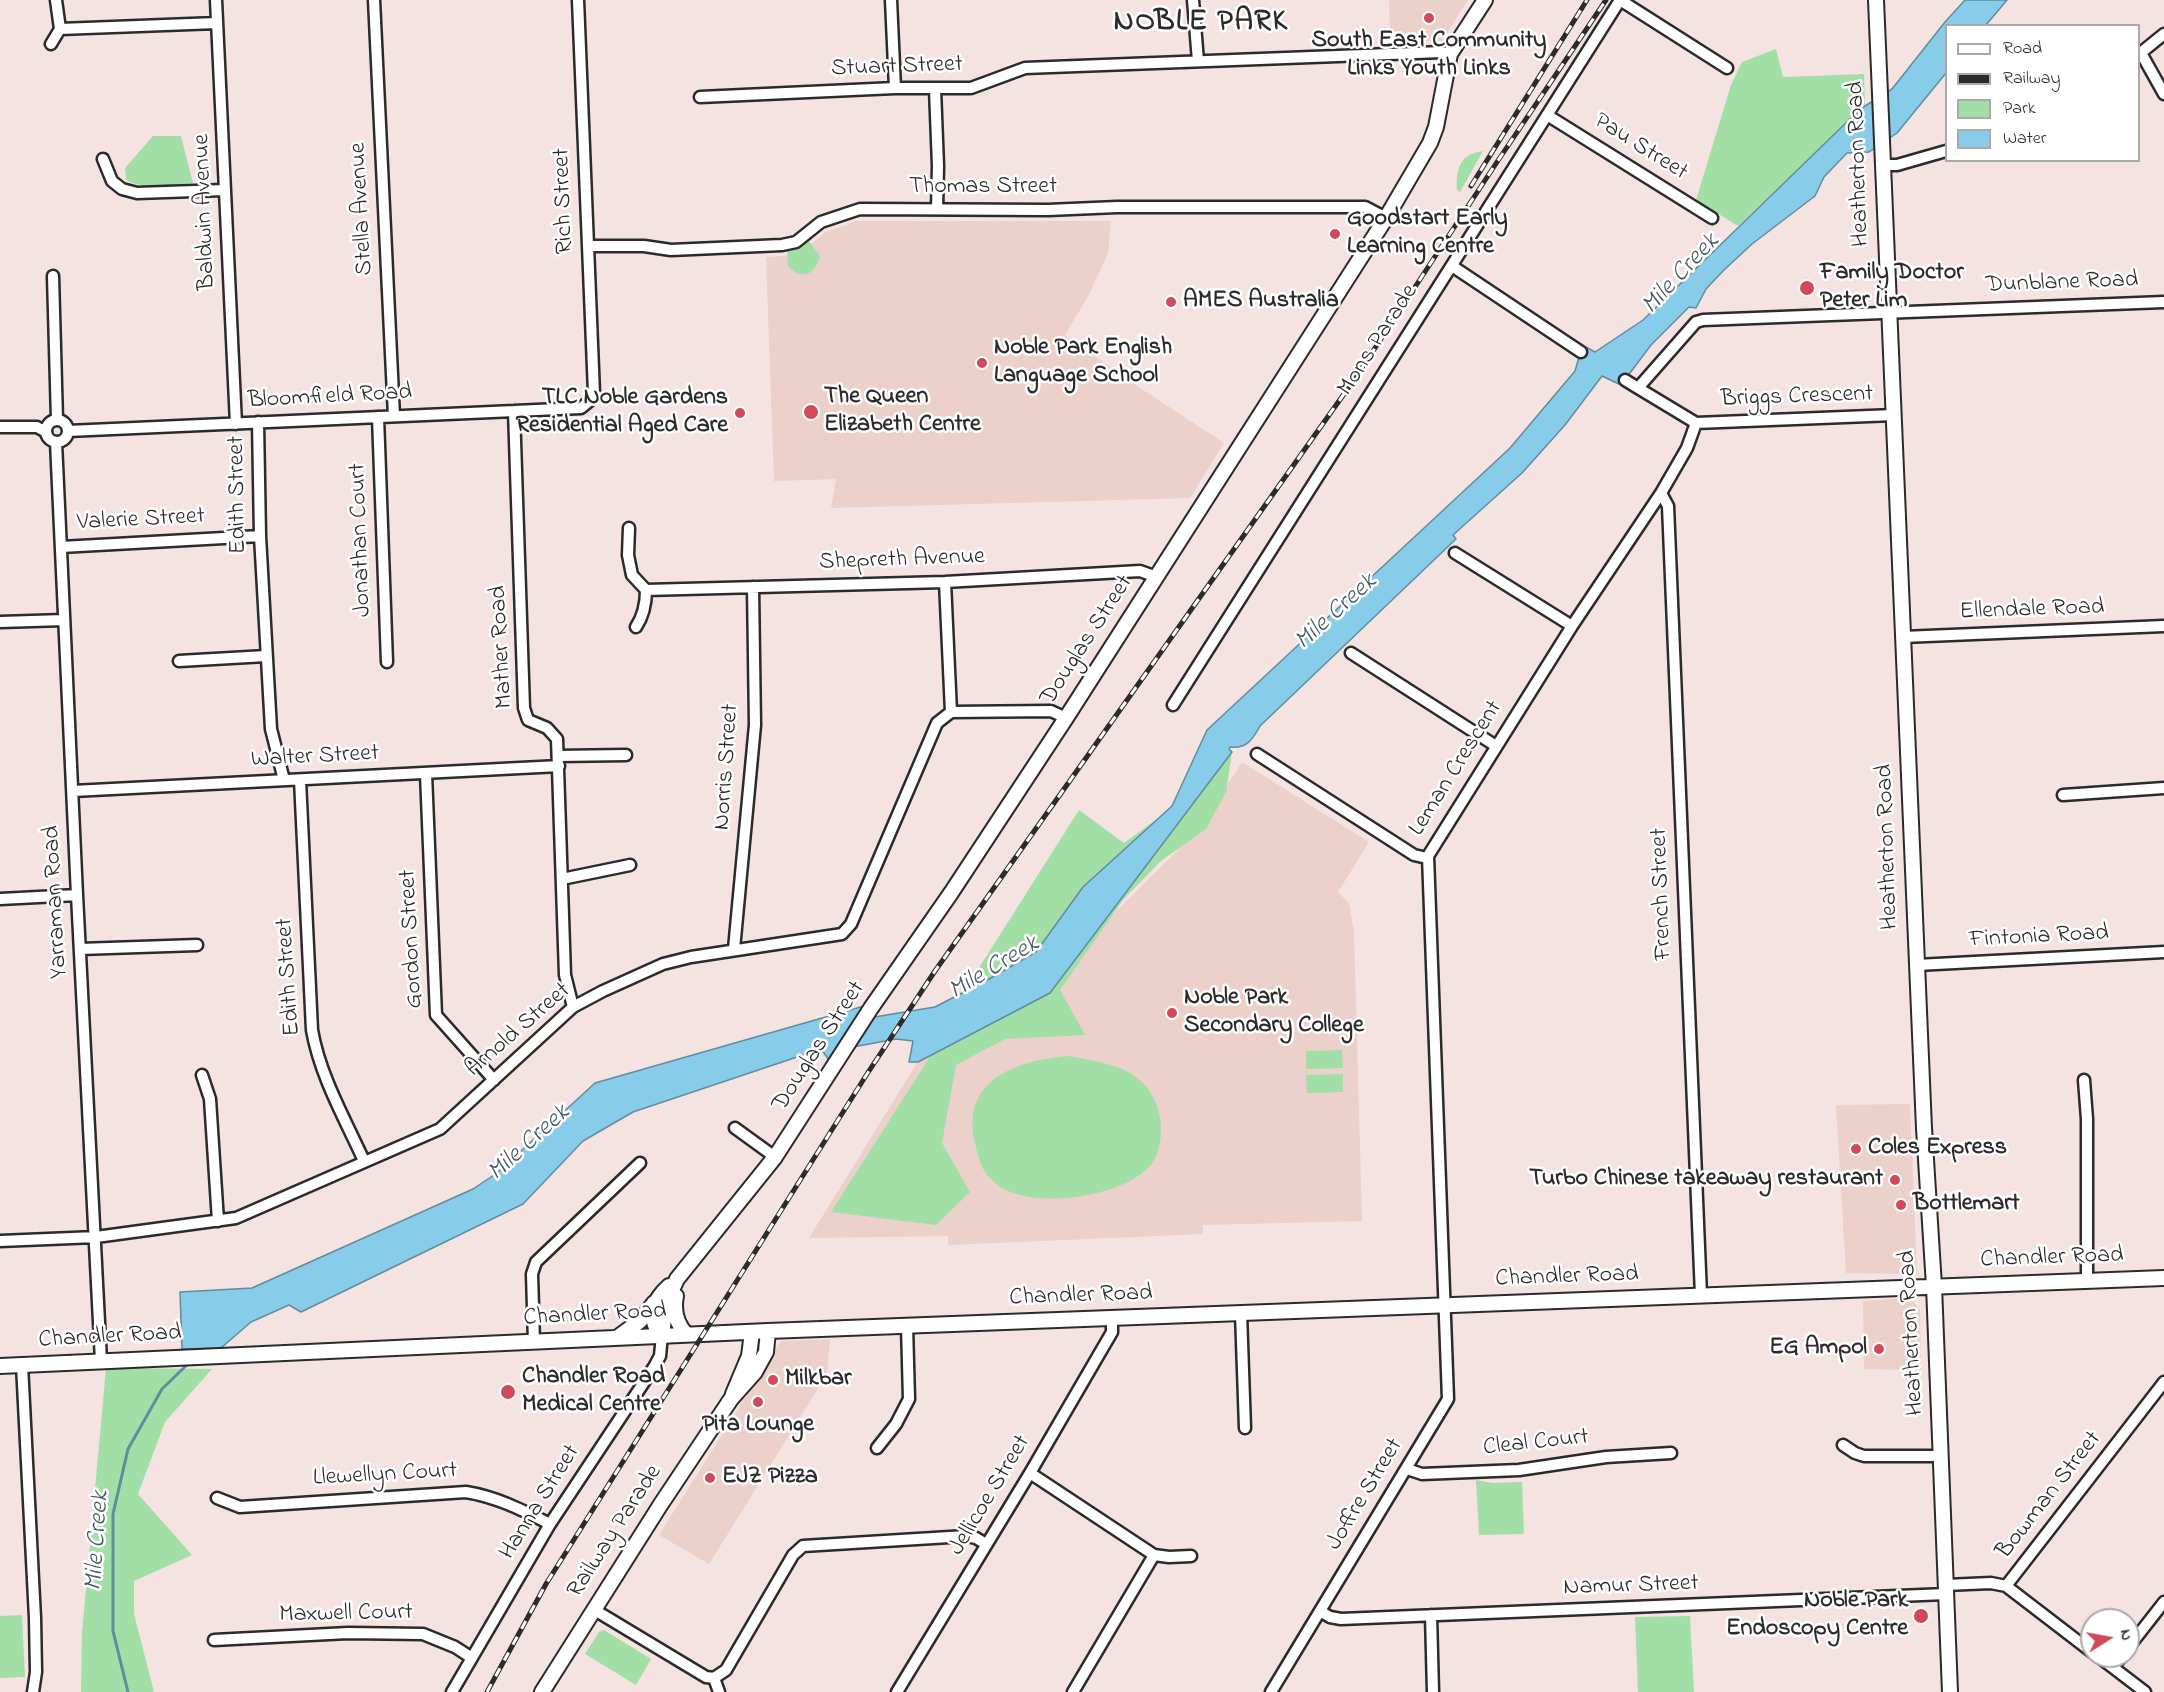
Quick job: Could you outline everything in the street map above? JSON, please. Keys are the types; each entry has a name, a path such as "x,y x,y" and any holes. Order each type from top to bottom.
{"main road":[{"name":"Douglas Street","path":"616,1338 640,1320 680,1276 776,1157 871,1008 951,893 1066,718 1386,218 1430,143 1436,127 1450,54 1485,0"},
{"name":"Heatherton Road","path":"1876,0 1950,1692"},
{"name":"Douglas Street","path":"662,1335 666,1304 680,1276"},
{"path":"680,1276 674,1306 677,1319 686,1334"},
{"name":"Chandler Road","path":"0,1366 686,1334 2164,1278"},
{"path":"659,1298 652,1311 652,1319 655,1328 662,1335"},
{"name":"Railway Parade","path":"542,1692 592,1610 731,1399 763,1360 768,1346 768,1331"},
{"name":"Railway Parade","path":"731,1399 749,1356 752,1332"}],"street":[{"path":"51,44 60,29 56,0"},
{"name":"Baldwin Avenue","path":"216,0 224,124 224,190 236,423"},
{"name":"Stella Avenue","path":"374,0 394,416"},
{"name":"Rich Street","path":"578,0 594,393 592,399"},
{"path":"891,0 895,88"},
{"path":"1193,0 1198,61"},
{"path":"1620,0 1727,68"},
{"name":"Mons Parade","path":"1173,705 1593,46 1620,0"},
{"path":"60,29 217,23"},
{"path":"2164,34 2140,54 2164,94"},
{"name":"Stuart Street","path":"700,97 895,88 979,87 1025,68 1442,52 1450,54"},
{"path":"935,89 937,209"},
{"name":"Pau Street","path":"1547,115 1712,218"},
{"path":"1882,165 1897,165 1945,152"},
{"path":"103,159 112,181 122,189 137,193 224,190"},
{"name":"Thomas Street","path":"588,246 644,246 671,250 782,245 795,242 821,222 860,209 1365,207 1386,218"},
{"path":"1452,266 1581,352"},
{"path":"54,276 57,420"},
{"name":"Dunblane Road","path":"1638,388 1699,321 1889,311 2164,302"},
{"path":"1625,380 1699,423"},
{"name":"Bloomfield Road","path":"68,431 581,408 592,399"},
{"name":"Mather Road","path":"514,411 524,708 528,720 547,728 557,739 565,975 573,1007"},
{"name":"Briggs Crescent","path":"1699,423 1894,415"},
{"name":"Jonathan Court","path":"378,417 387,662"},
{"path":"0,427 36,427 46,432 48,437 56,442 63,440 68,431 66,425 57,420"},
{"path":"46,432 48,424 57,420"},
{"name":"Edith Street","path":"258,422 260,536 271,729 284,780"},
{"name":"Leman Crescent","path":"1445,1305 1427,858 1572,626 1661,493 1687,448 1696,441 1699,423"},
{"name":"Yarraman Road","path":"56,442 101,1361"},
{"name":"French Street","path":"1661,493 1668,506 1701,1295"},
{"path":"628,528 628,555 632,575 646,590 646,602 641,620 636,627"},
{"name":"Valerie Street","path":"61,547 260,536"},
{"path":"1455,553 1572,626"},
{"name":"Shepreth Avenue","path":"646,590 945,582 1140,571 1157,577"},
{"path":"945,582 951,712 1052,711 1066,718"},
{"name":"Norris Street","path":"734,949 755,725 753,587"},
{"path":"0,622 64,620"},
{"name":"Ellendale Road","path":"1903,637 2164,626"},
{"path":"1351,653 1496,746"},
{"path":"179,661 266,656"},
{"name":"Arnold Street","path":"0,1241 96,1237 236,1218 440,1129 573,1007 603,991 663,963 734,949 842,934 851,924 937,723 951,712"},
{"path":"1257,754 1414,855 1427,858"},
{"name":"Walter Street","path":"73,791 426,774 626,755"},
{"name":"Gordon Street","path":"426,774 436,1015 494,1080"},
{"name":"Edith Street","path":"300,780 312,1030 320,1061 364,1161"},
{"path":"2063,795 2164,788"},
{"path":"562,879 630,865"},
{"path":"0,899 77,895"},
{"path":"80,949 197,945"},
{"name":"Fintonia Road","path":"1917,965 2164,952"},
{"path":"202,1075 210,1099 218,1221"},
{"path":"2084,1080 2087,1119 2087,1280"},
{"path":"735,1128 776,1157"},
{"path":"534,1342 532,1274 536,1262 640,1163"},
{"name":"Joffre Street","path":"1271,1692 1448,1400 1445,1305"},
{"path":"1241,1313 1245,1428"},
{"name":"Jellicoe Street","path":"897,1692 1030,1473 1112,1332 1112,1318"},
{"path":"877,1449 896,1424 909,1399 907,1326"},
{"name":"Hanna Street","path":"452,1692 550,1524 654,1367 660,1356 662,1335"},
{"path":"22,1365 35,1640 36,1672 33,1692"},
{"name":"Bowman Street","path":"1946,1590 1991,1582 2006,1586 2164,1382"},
{"path":"1843,1445 1864,1456 1941,1456"},
{"name":"Cleal Court","path":"1407,1468 1422,1474 1519,1470 1606,1457 1671,1453"},
{"path":"1030,1473 1154,1555 1191,1556"},
{"name":"Llewellyn Court","path":"217,1498 240,1506 465,1492 506,1502 550,1524"},
{"path":"592,1610 706,1677 714,1678 726,1670 793,1556 803,1546 966,1536 976,1538 986,1544"},
{"path":"1073,1692 1154,1555"},
{"path":"2006,1586 2080,1643"},
{"name":"Namur Street","path":"1320,1611 1329,1617 1341,1619 1946,1590"},
{"path":"2140,1633 2164,1602"},
{"path":"1431,1615 1434,1692"},
{"name":"Maxwell Court","path":"214,1640 348,1633 423,1634 455,1647 472,1658"},
{"path":"2114,1668 2145,1692"},
{"path":"714,1678 719,1692"}],"shaded area":[{"path":"1389,0 1468,0 1442,41 1390,43"},
{"name":"Noble Park English Language School","path":"857,221 1111,221 1108,253 1090,293 1065,335 1224,443 1190,498 831,508 836,479 774,481 766,257 797,255 826,232"},
{"name":"Noble Park Secondary College","path":"1242,762 1369,842 1338,892 1349,903 1354,932 1362,1221 1203,1225 1203,1234 948,1245 948,1236 809,1238 925,1050 1051,976 1199,829"},
{"path":"1910,1104 1917,1274 1846,1273 1836,1105"},
{"name":"EG Ampol","path":"1911,1298 1920,1310 1921,1370 1864,1369 1863,1301"},
{"path":"830,1339 827,1374 709,1564 659,1535 781,1341"}],"green space":[{"path":"1776,49 1783,77 1864,74 1865,106 1738,226 1696,200 1731,85 1742,62"},
{"path":"153,136 181,136 193,183 150,186 126,180 125,168"},
{"path":"1483,151 1460,192 1457,190 1457,175 1461,163 1469,155"},
{"path":"808,240 820,256 812,271 800,274 789,266 787,250 796,248"},
{"path":"1229,749 1232,752 1226,792 1206,829 1161,861 1123,900 1060,990 1085,1035 1005,1039 956,1065 942,1143 970,1192 936,1225 831,1212 926,1063 970,982 1079,810 1124,843 1172,808"},
{"path":"1342,1050 1343,1068 1306,1069 1306,1051"},
{"path":"1069,1056 1116,1067 1136,1077 1146,1086 1156,1104 1161,1123 1160,1144 1155,1158 1148,1168 1135,1178 1099,1193 1056,1199 1036,1198 1002,1188 988,1175 979,1158 973,1121 976,1103 985,1088 997,1077 1013,1068 1031,1062"},
{"path":"1343,1074 1343,1092 1307,1093 1306,1075"},
{"path":"106,1368 212,1369 165,1422 138,1494 192,1555 134,1581 134,1614 154,1692 81,1692 82,1632"},
{"path":"1476,1480 1492,1483 1522,1482 1524,1534 1479,1535"},
{"path":"22,1615 25,1677 0,1678 0,1616"},
{"path":"1690,1616 1694,1692 1638,1692 1635,1617"},
{"path":"604,1630 651,1659 636,1685 585,1654 599,1632"}],"water":[{"path":"1965,0 2007,0 1987,24 1945,24 1945,74 1897,133 1869,152 1847,153 1824,177 1815,196 1752,244 1724,270 1706,289 1696,308 1689,307 1651,345 1621,385 1602,376 1565,425 1522,473 1453,535 1456,539 1260,726 1249,742 1245,745 1230,747 1232,752 1050,993 918,1062 909,1062 913,1041 896,1039 837,1050 829,1060 821,1049 633,1112 583,1141 523,1204 301,1312 289,1305 251,1322 221,1348 182,1349 180,1292 252,1288 473,1189 497,1173 595,1083 864,1006 856,1020 935,1007 1036,952 1083,887 1172,806 1207,730 1510,448 1575,371 1579,357 1586,347 1595,352 1643,320 1852,117 1892,89 1945,22"}],"waterway":[{"name":"Mile Creek","path":"128,1692 113,1631 113,1514 128,1449 162,1389 191,1361"}],"railway":[{"path":"1471,186 1587,0"},
{"path":"487,1692 546,1584 867,1074 935,971 1356,377 1606,0"}],"place":[{"name":"South East Community Links Youth Links","path":"1429,18"},
{"name":"Goodstart Early Learning Centre","path":"1335,234"},
{"name":"Family Doctor Peter Lim","path":"1807,288"},
{"name":"AMES Australia","path":"1171,302"},
{"name":"Noble Park English Language School","path":"982,363"},
{"name":"The Queen Elizabeth Centre","path":"811,412"},
{"name":"TLC Noble Gardens Residential Aged Care","path":"740,413"},
{"name":"Noble Park Secondary College","path":"1172,1013"},
{"name":"Coles Express","path":"1856,1149"},
{"name":"Turbo Chinese takeaway restaurant","path":"1895,1180"},
{"name":"Bottlemart","path":"1901,1205"},
{"name":"EG Ampol","path":"1879,1349"},
{"name":"Milkbar","path":"773,1380"},
{"name":"Chandler Road Medical Centre","path":"508,1392"},
{"name":"Pita Lounge","path":"758,1402"},
{"name":"EJZ Pizza","path":"710,1478"},
{"name":"Noble Park Endoscopy Centre","path":"1921,1616"}],"district":[{"name":"NOBLE PARK","path":"1201,24"}]}
